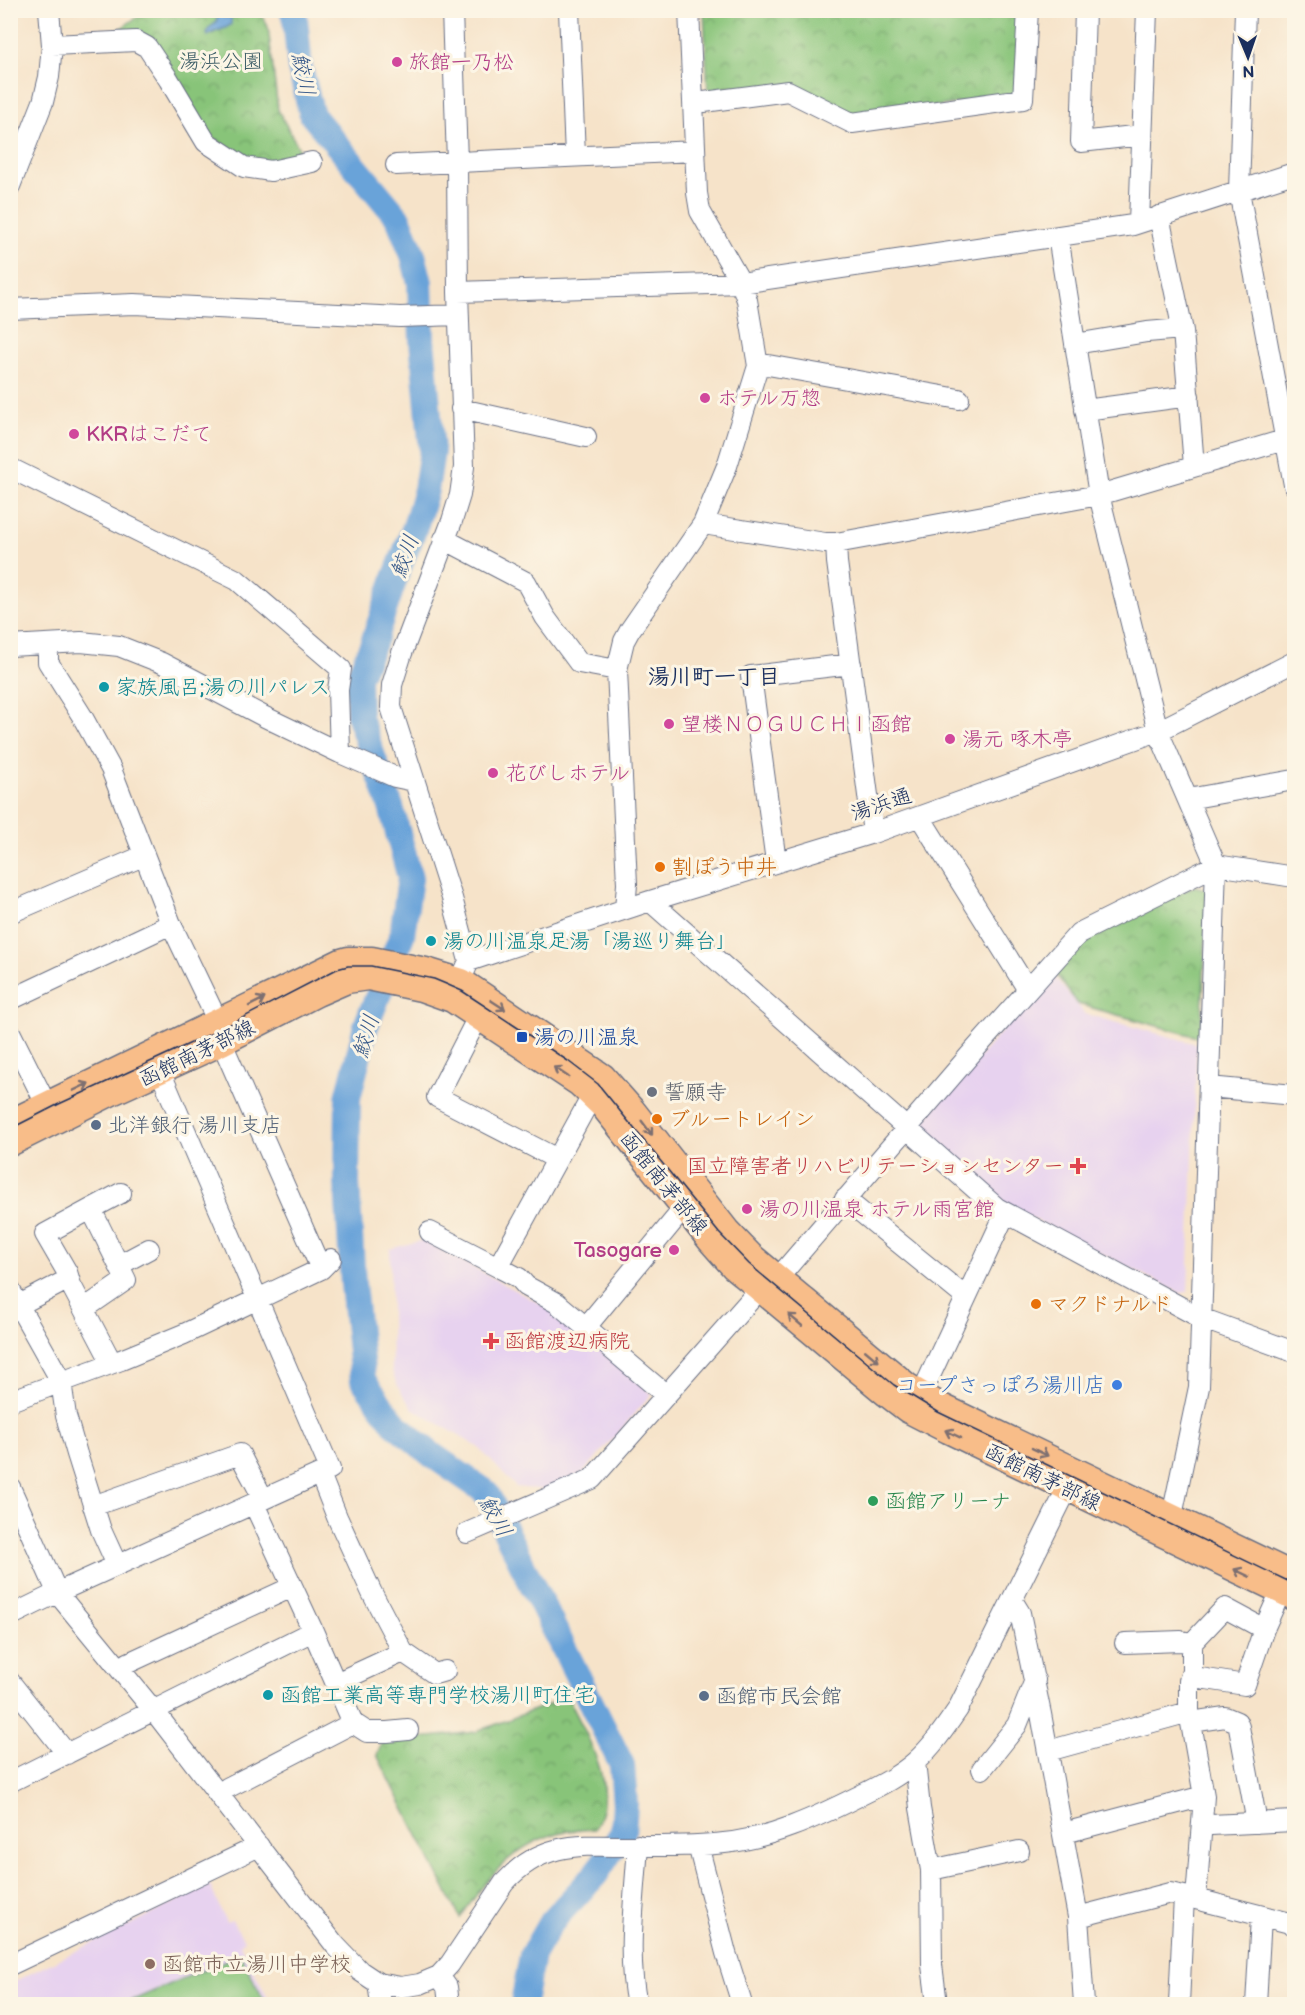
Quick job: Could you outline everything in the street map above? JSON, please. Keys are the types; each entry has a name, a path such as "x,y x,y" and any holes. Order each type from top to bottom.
{"main road":[{"name":"函館南茅部線","path":"10,1144 160,1071 334,963 348,959 370,968 405,976 461,981 597,1086 633,1110 727,1230 752,1256 769,1284 907,1410 1072,1480 1168,1526 1291,1593"},
{"name":"函館南茅部線","path":"461,981 478,1017 579,1084 597,1086"},
{"name":"函館南茅部線","path":"10,1122 46,1104 220,1033"},
{"name":"函館南茅部線","path":"597,1086 603,1107 724,1257 769,1284 921,1395 1072,1480"}],"street":[{"path":"10,186 43,102 49,77 52,45 49,10"},
{"path":"452,10 458,292 450,315 461,409 464,467 454,514 392,685 391,707 404,779 452,898 461,981"},
{"path":"569,10 575,156"},
{"path":"625,909 627,884 617,670 630,630 703,524 727,466 758,366 747,300 741,283 700,211 697,193 689,10"},
{"path":"704,102 788,91 852,123 1023,99 1028,10"},
{"path":"1085,10 1081,142 1142,135"},
{"path":"1139,223 1147,10"},
{"path":"1245,10 1239,191 1290,438 1294,485"},
{"path":"52,45 136,41 147,47 170,80 206,142 244,167 271,171 312,162"},
{"path":"396,165 695,151"},
{"path":"458,292 741,283 1139,223 1294,173"},
{"path":"1159,216 1182,329 1194,466"},
{"path":"1058,236 1099,495 1158,731 1216,866 1199,1387 1168,1526"},
{"path":"10,309 134,304 405,317 450,315"},
{"path":"1075,344 1182,329"},
{"path":"758,366 768,365 959,399"},
{"path":"1085,410 1189,396"},
{"path":"461,409 586,437"},
{"path":"703,524 836,543 1099,495 1290,438"},
{"path":"10,468 237,580 341,669 338,690 349,756"},
{"path":"444,539 526,582 545,617 579,663 617,670"},
{"path":"836,543 873,833"},
{"path":"10,646 81,642 119,646 162,663 265,717 404,779"},
{"path":"10,1401 184,1334 326,1264 171,924 111,769 82,716 48,662 48,645"},
{"name":"湯浜通","path":"461,981 625,909 873,833 1158,731 1294,662"},
{"path":"776,862 751,675 851,664"},
{"path":"1188,799 1294,780"},
{"path":"920,817 1028,990"},
{"path":"10,913 143,855"},
{"path":"467,1533 592,1479 769,1284 1079,933 1216,866 1294,877"},
{"path":"650,901 1005,1214 1201,1318 1294,1352"},
{"path":"10,1000 171,924"},
{"path":"478,1017 437,1097 557,1159"},
{"path":"10,1032 46,1104"},
{"path":"10,1616 330,1469 160,1071"},
{"path":"498,1267 597,1086"},
{"path":"1209,1087 1294,1095"},
{"path":"112,1362 67,1272 45,1234 121,1193"},
{"path":"845,1198 959,1292"},
{"path":"586,1328 684,1208"},
{"path":"84,1309 126,1280 91,1209"},
{"path":"921,1395 1005,1214"},
{"path":"430,1232 519,1278 526,1286 557,1302 666,1395"},
{"path":"119,1265 149,1249"},
{"path":"69,1279 15,1297 61,1381 66,1416 93,1506 117,1565"},
{"path":"93,1506 240,1454 250,1477 254,1480 258,1502 292,1587 353,1723 367,1732 408,1730"},
{"path":"320,1474 372,1593 403,1652 435,1674 445,1671"},
{"path":"10,1487 58,1593 154,1711 335,1945 360,1971 378,1983 390,1987 411,1987 439,1976 450,1964 504,1883 525,1864 550,1852 576,1845 698,1845 745,1840 788,1827 862,1794 915,1762 934,1743 958,1709 1072,1480"},
{"path":"128,1663 292,1587"},
{"path":"1192,1675 1245,1685 1264,1629 1291,1593"},
{"path":"1012,1600 1020,1613 1035,1680 1064,1833 1078,1917 1084,2004"},
{"path":"1179,2004 1190,1897 1204,1796 1190,1717 1189,1681 1192,1675 1192,1643 1225,1608 1264,1629"},
{"path":"10,1782 313,1631"},
{"path":"1125,1643 1181,1641 1192,1643"},
{"path":"336,1683 403,1652"},
{"path":"982,1769 1017,1725 1035,1680"},
{"path":"10,1682 67,1754"},
{"path":"1048,1751 1190,1717 1226,1717 1237,1722 1257,1823"},
{"path":"227,1788 353,1723"},
{"path":"915,1762 931,1870 932,1965 937,2004"},
{"path":"1064,1833 1204,1796"},
{"path":"1202,1823 1294,1821"},
{"path":"698,1845 726,1953 742,2004"},
{"path":"10,1965 259,1846"},
{"path":"636,1846 632,1966 637,2004"},
{"path":"931,1870 1019,1851"},
{"path":"1078,1917 1170,1893 1294,1924"},
{"path":"1256,2004 1261,1917"},
{"path":"439,1976 447,1987 449,2004"},
{"path":"378,1983 381,2004"}],"shaded area":[{"name":"国立障害者リハビリテーションセンター","path":"1052,974 1085,1014 1197,1044 1188,1292 1180,1293 1008,1206 919,1126"},
{"name":"函館渡辺病院","path":"423,1240 557,1313 652,1394 583,1473 546,1490 516,1487 478,1447 412,1408 398,1387 392,1370 390,1249"},
{"name":"函館市立湯川中学校","path":"210,1885 226,1922 232,1920 244,1940 240,1945 271,2004 11,2004 11,1983"}],"green space":[{"name":"湯浜公園","path":"146,11 259,11 268,27 278,110 304,158 266,163 235,155 208,134 137,32 117,31"},
{"path":"704,11 1023,11 1019,95 856,117 789,85 708,96"},
{"path":"1195,886 1208,890 1201,1038 1078,1004 1055,973 1082,938"},
{"path":"568,1697 591,1745 602,1779 604,1796 602,1812 595,1829 574,1830 544,1837 515,1854 491,1876 460,1918 377,1755 382,1742 476,1732"},
{"path":"240,1954 266,2004 124,2004"}],"water":[{"path":"221,12 229,13 231,24 208,36 209,28 216,23"}],"waterway":[{"name":"鮫川","path":"292,10 295,18 300,68 312,115 398,218 413,255 420,283 422,340 432,451 426,490 415,527 358,678 359,717 391,807 410,878 402,935 366,1026 348,1098 347,1183 353,1284 363,1380 395,1424 432,1455 486,1492 622,1765 625,1804 623,1832 596,1874 551,1922 532,1955 523,2004"}],"tram line":[{"path":"10,1129 217,1031 337,969 348,966 371,966 434,979 462,991 568,1061 598,1084 719,1233 749,1264 894,1385 938,1412 1294,1584"}],"place":[{"name":"旅館一乃松","path":"397,62"},
{"name":"ホテル万惣","path":"705,398"},
{"name":"KKRはこだて","path":"74,434"},
{"name":"家族風呂;湯の川パレス","path":"104,687"},
{"name":"望楼ＮＯＧＵＣＨＩ函館","path":"669,724"},
{"name":"湯元 啄木亭","path":"950,739"},
{"name":"花びしホテル","path":"493,773"},
{"name":"割ぽう中井","path":"660,867"},
{"name":"湯の川温泉足湯「湯巡り舞台」","path":"431,941"},
{"name":"湯の川温泉","path":"522,1037"},
{"name":"誓願寺","path":"652,1092"},
{"name":"ブルートレイン","path":"657,1119"},
{"name":"北洋銀行 湯川支店","path":"96,1125"},
{"name":"国立障害者リハビリテーションセンター","path":"1078,1166"},
{"name":"湯の川温泉 ホテル雨宮館","path":"747,1209"},
{"name":"Tasogare","path":"674,1250"},
{"name":"マクドナルド","path":"1036,1304"},
{"name":"函館渡辺病院","path":"491,1341"},
{"name":"コープさっぽろ湯川店","path":"1117,1385"},
{"name":"函館アリーナ","path":"873,1501"},
{"name":"函館工業高等専門学校湯川町住宅","path":"268,1695"},
{"name":"函館市民会館","path":"704,1696"},
{"name":"函館市立湯川中学校","path":"150,1964"}],"district":[{"name":"湯川町一丁目","path":"714,676"}]}
